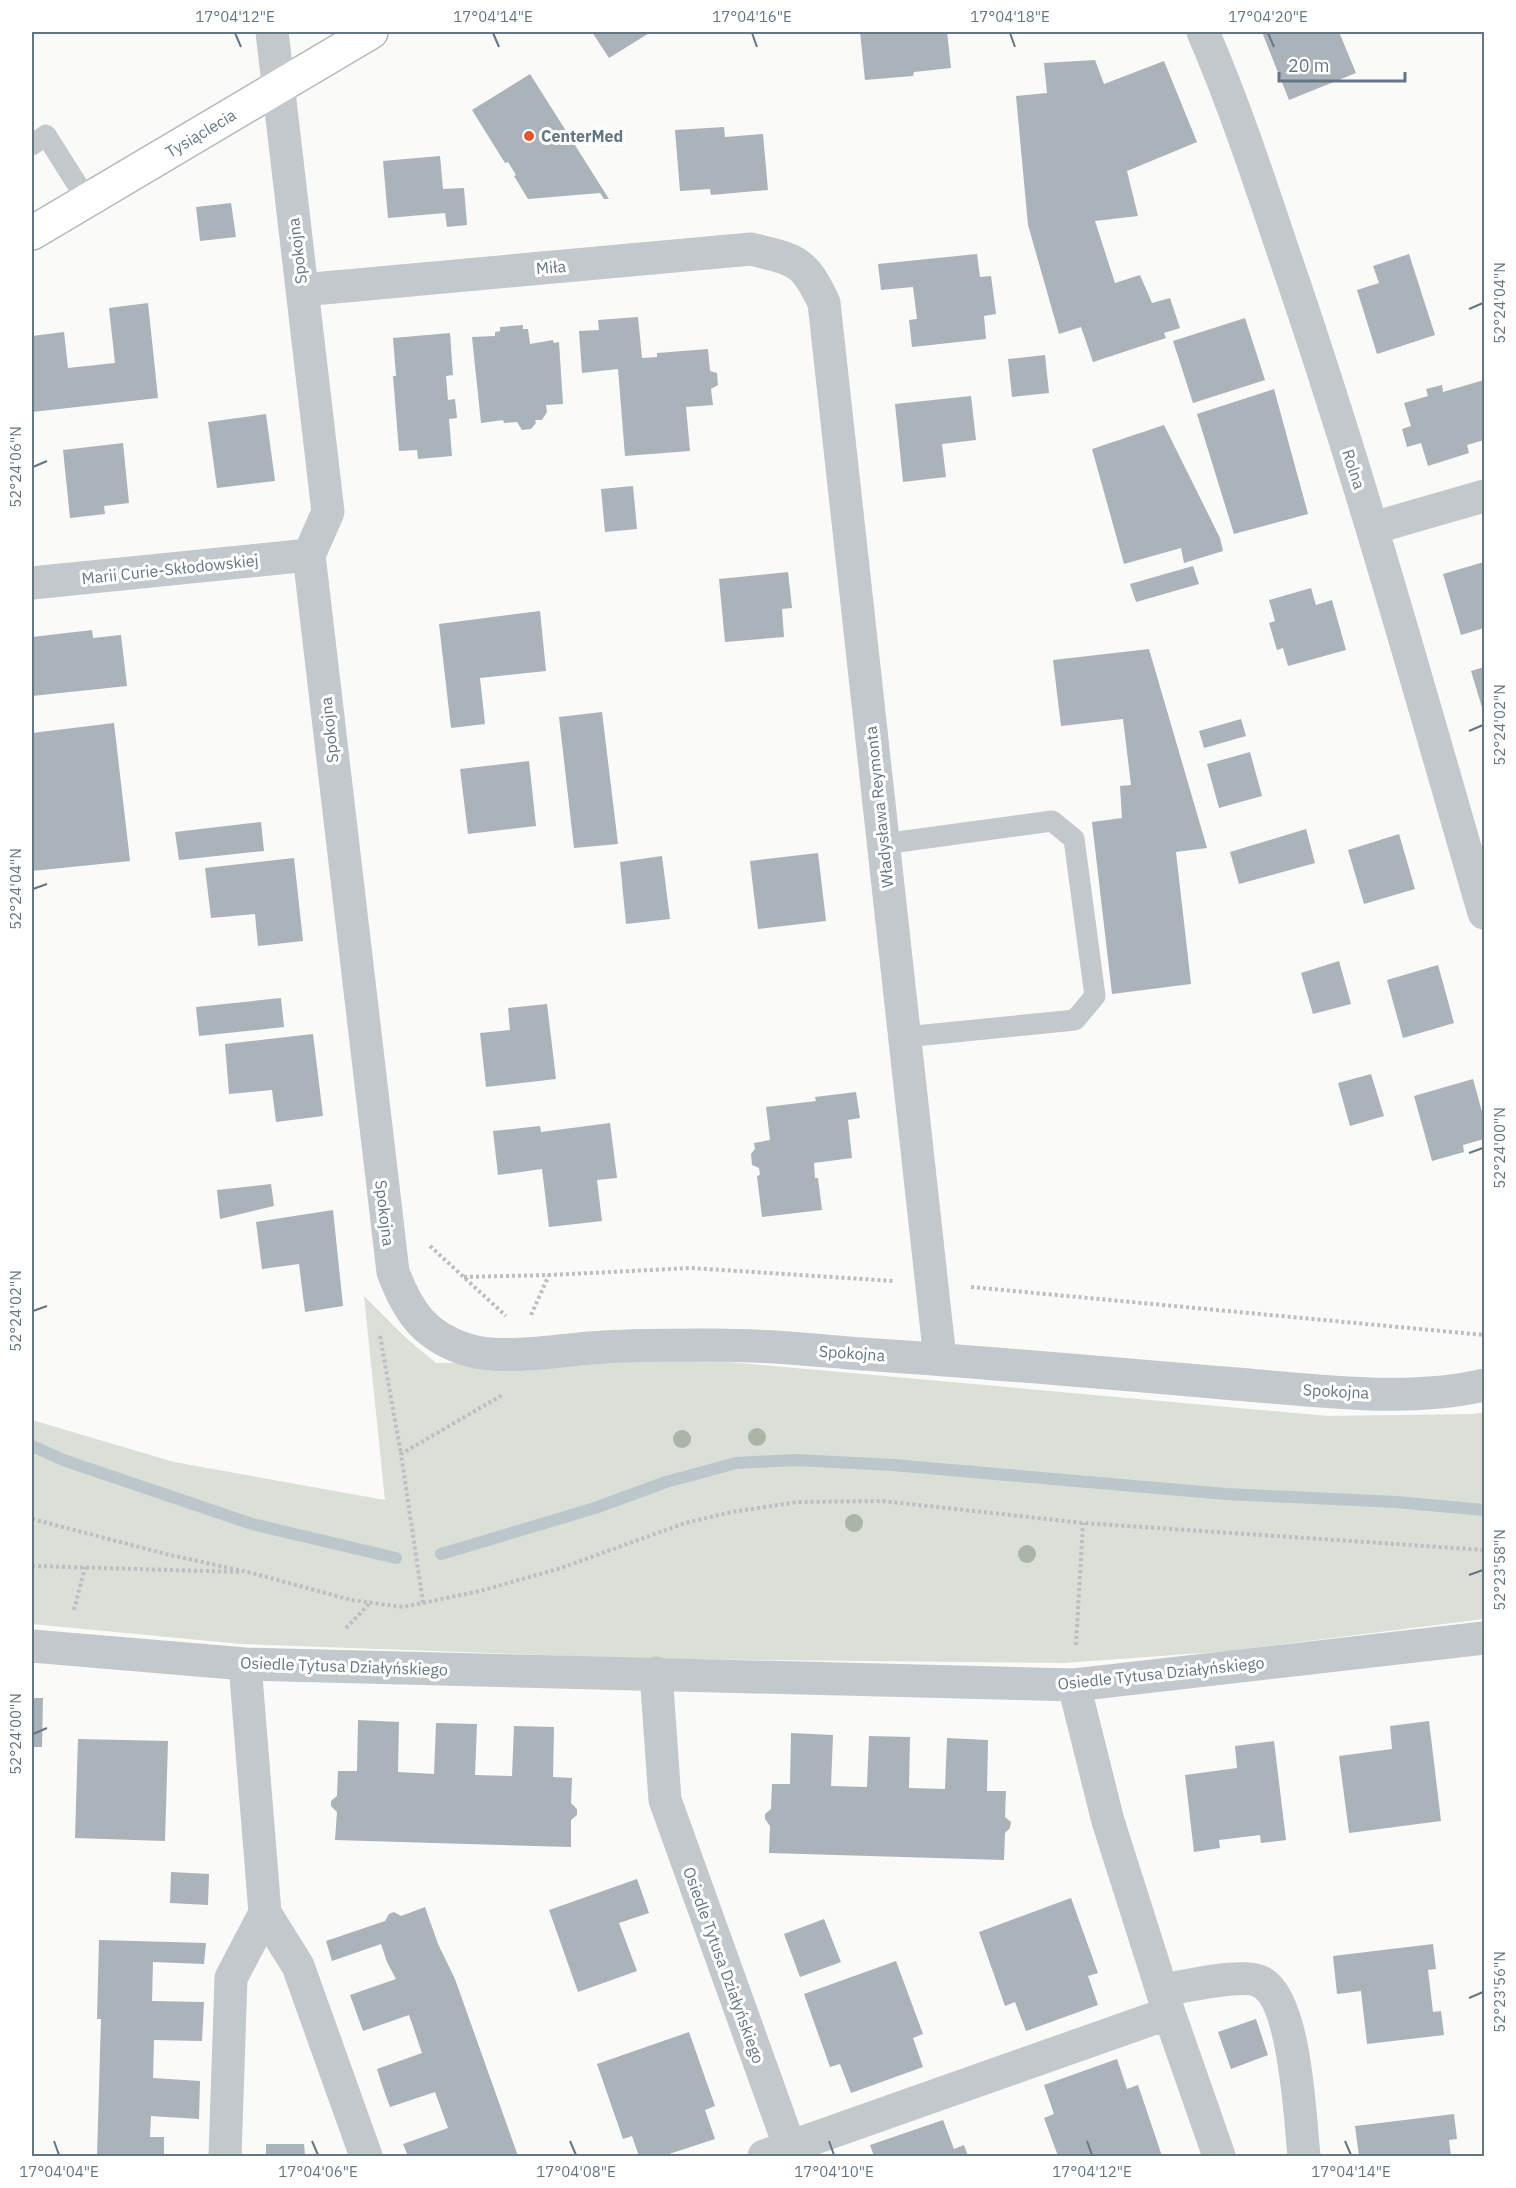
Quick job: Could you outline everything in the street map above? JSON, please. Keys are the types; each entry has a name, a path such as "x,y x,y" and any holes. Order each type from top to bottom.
{"street":[{"name":"Spokojna","path":"272,32 328,512 309,555 393,1272 403,1298 421,1324 447,1342 471,1351 500,1354 524,1342 608,1346 728,1345 940,1359 1337,1392 1409,1393 1466,1389 1485,1385"},
{"name":"Tysiąclecia","path":"32,233 371,32"},
{"name":"Rolna","path":"1203,32 1228,91 1303,308 1373,528 1485,913"},
{"name":"Miła","path":"302,290 751,249 798,263"},
{"name":"Władysława Reymonta","path":"798,263 812,278 824,303 940,1359"},
{"path":"1373,528 1485,496"},
{"name":"Marii Curie-Skłodowskiej","path":"32,583 309,555"},
{"name":"Osiedle Tytusa Działyńskiego","path":"32,1646 245,1664 1074,1685 1485,1638"},
{"path":"245,1664 265,1913 298,1966 366,2157"},
{"name":"Osiedle Tytusa Działyńskiego","path":"657,1673 665,1800 782,2154 1165,2002 1242,1978 1262,1982 1275,1994 1282,2008 1289,2030 1304,2157"},
{"path":"1074,1685 1108,1821 1165,2002 1219,2157"},
{"path":"225,2157 231,1978 265,1913"}],"lane":[{"path":"32,145 46,135 87,200"},
{"path":"883,844 1052,821 1074,839 1095,996 1075,1020 905,1037"}],"path":[{"path":"384,1203 524,1342"},
{"path":"401,1454 525,1381 524,1342 549,1275"},
{"path":"379,1329 401,1454 423,1603"},
{"path":"32,1519 166,1554 252,1573 351,1600 403,1607 480,1591 561,1568 685,1523 732,1512 798,1502 882,1501 1083,1523 1485,1550"},
{"path":"1074,1685 1083,1523"},
{"path":"32,1566 252,1573"}],"shaded area":[{"path":"364,1296 406,1338 436,1363 706,1360 1328,1416 1484,1412 1484,1619 1229,1651 1064,1663 650,1659 241,1644 32,1624 32,1420 174,1462 385,1500"}],"building":[{"path":"592,32 651,32 609,58"},
{"path":"860,32 947,32 951,68 914,72 913,76 865,80"},
{"path":"1262,32 1339,32 1356,73 1289,100"},
{"path":"1095,60 1104,84 1164,61 1197,142 1127,171 1138,216 1095,221 1115,283 1140,275 1152,303 1170,298 1180,328 1164,333 1166,338 1093,362 1081,327 1059,334 1028,225 1016,96 1047,93 1044,63"},
{"name":"CenterMed","path":"530,74 609,199 604,199 600,193 528,199 508,162 505,163 472,110"},
{"path":"724,127 725,137 763,134 768,190 711,195 710,189 680,191 675,130"},
{"path":"440,156 443,189 464,188 467,225 447,227 445,213 388,218 383,161"},
{"path":"231,203 236,237 200,241 196,207"},
{"path":"977,254 980,277 991,276 996,314 984,316 986,339 912,347 909,320 917,319 913,287 881,290 878,264"},
{"path":"1409,254 1435,335 1377,354 1357,290 1379,283 1373,266"},
{"path":"148,303 158,398 32,412 32,336 64,332 68,368 115,363 109,308"},
{"path":"638,317 642,358 657,357 657,353 708,349 710,371 717,373 718,385 711,389 713,405 686,407 690,451 625,456 618,369 582,373 579,331 599,330 598,320"},
{"path":"1245,318 1265,380 1193,403 1173,341"},
{"path":"523,325 523,329 528,329 530,344 553,340 554,343 559,342 563,404 546,405 547,412 542,420 535,420 536,423 531,429 522,430 517,422 504,423 503,420 481,423 472,337 495,336 495,332 500,331 500,327"},
{"path":"450,333 453,375 446,376 448,400 455,399 457,418 449,419 452,456 418,459 417,450 399,451 393,376 396,376 393,338"},
{"path":"1045,355 1049,393 1012,397 1008,359"},
{"path":"1484,380 1484,440 1467,445 1469,453 1428,466 1421,443 1407,447 1402,429 1411,426 1404,403 1428,396 1426,389 1442,385 1443,392"},
{"path":"1274,389 1308,514 1234,534 1197,414"},
{"path":"971,396 976,440 942,444 946,477 903,482 895,404"},
{"path":"266,414 275,481 217,488 208,422"},
{"path":"1164,425 1220,538 1223,551 1184,563 1181,548 1124,564 1092,449"},
{"path":"123,443 129,503 104,506 105,514 70,518 63,450"},
{"path":"633,486 637,529 605,532 601,489"},
{"path":"1484,562 1484,628 1461,635 1443,574"},
{"path":"1193,566 1199,584 1136,602 1130,584"},
{"path":"788,572 792,608 782,609 784,637 725,642 719,579"},
{"path":"1311,588 1316,605 1332,600 1346,650 1288,666 1283,648 1277,650 1269,623 1275,621 1269,600"},
{"path":"540,611 546,671 480,678 485,724 451,728 439,624"},
{"path":"92,630 93,638 121,635 127,686 32,696 32,637"},
{"path":"1149,649 1207,848 1176,852 1191,984 1112,994 1092,822 1122,818 1120,786 1131,785 1123,719 1061,726 1053,660"},
{"path":"1484,667 1484,714 1471,671"},
{"path":"602,712 618,844 574,848 559,717"},
{"path":"1241,719 1246,736 1204,748 1199,731"},
{"path":"114,723 130,861 32,871 32,733"},
{"path":"1250,752 1262,796 1219,808 1207,764"},
{"path":"529,761 536,826 468,834 460,769"},
{"path":"261,822 264,851 179,860 175,832"},
{"path":"1306,829 1315,863 1239,884 1230,852"},
{"path":"1399,834 1415,889 1364,904 1348,850"},
{"path":"818,853 826,921 758,929 750,861"},
{"path":"662,856 670,919 626,924 620,862"},
{"path":"294,858 303,941 258,946 255,914 211,918 205,868"},
{"path":"1339,961 1351,1004 1313,1014 1301,973"},
{"path":"1438,965 1454,1023 1403,1038 1387,980"},
{"path":"281,998 284,1027 199,1036 196,1007"},
{"path":"547,1004 556,1079 486,1087 480,1033 510,1030 508,1008"},
{"path":"313,1034 323,1116 276,1122 272,1090 229,1094 225,1044"},
{"path":"1371,1074 1384,1116 1350,1126 1338,1083"},
{"path":"1473,1079 1484,1119 1484,1139 1463,1145 1464,1152 1432,1161 1414,1096"},
{"path":"856,1092 860,1118 848,1120 852,1158 814,1163 822,1210 762,1217 757,1176 760,1175 759,1168 752,1165 751,1154 755,1149 754,1143 770,1140 766,1107 816,1101 815,1097"},
{"path":"610,1123 617,1178 597,1180 602,1221 549,1227 542,1169 498,1175 493,1131 540,1126 541,1132"},
{"path":"271,1184 274,1206 220,1219 217,1190"},
{"path":"333,1210 343,1306 305,1312 299,1264 262,1269 256,1222"},
{"path":"32,1698 43,1698 42,1747 32,1747"},
{"path":"358,1720 399,1722 398,1772 434,1774 436,1723 477,1724 475,1775 512,1776 514,1726 554,1727 553,1777 572,1778 571,1803 577,1809 577,1815 571,1820 571,1847 335,1840 337,1812 331,1806 331,1801 337,1796 338,1771 357,1771"},
{"path":"1429,1721 1441,1821 1349,1833 1339,1756 1392,1749 1390,1726"},
{"path":"791,1733 833,1735 831,1786 867,1787 869,1736 910,1737 909,1788 945,1789 947,1738 988,1740 987,1791 1006,1791 1005,1817 1011,1822 1010,1828 1005,1833 1004,1860 769,1853 770,1826 765,1819 765,1814 771,1809 772,1784 790,1784"},
{"path":"78,1739 168,1741 165,1841 75,1838"},
{"path":"1274,1741 1286,1840 1261,1843 1260,1835 1219,1840 1220,1848 1194,1852 1185,1775 1237,1768 1235,1746"},
{"path":"171,1872 209,1874 208,1905 170,1903"},
{"path":"637,1879 649,1913 619,1923 637,1971 578,1992 549,1910"},
{"path":"1071,1898 1098,1973 1088,1976 1098,2005 1026,2031 1015,2002 1005,2006 979,1932"},
{"path":"425,1907 438,1944 455,1979 518,2156 408,2156 403,2144 448,2128 435,2092 390,2107 383,2088 377,2069 422,2053 409,2015 363,2031 350,1995 396,1979 381,1944 332,1961 326,1941 385,1921 389,1914 394,1912 401,1916"},
{"path":"824,1919 841,1962 800,1977 784,1934"},
{"path":"99,1940 206,1943 204,1964 153,1962 152,2001 204,2002 202,2041 154,2040 153,2078 200,2081 199,2119 151,2116 150,2137 164,2137 164,2156 97,2156 101,2019 97,2019"},
{"path":"1433,1944 1436,1969 1428,1970 1433,2012 1441,2011 1444,2035 1367,2044 1361,1991 1337,1994 1333,1956"},
{"path":"896,1961 923,2034 913,2038 923,2067 851,2093 840,2064 830,2067 804,1994"},
{"path":"1256,2019 1268,2055 1231,2069 1218,2032"},
{"path":"689,2032 715,2106 705,2110 715,2139 663,2156 639,2156 632,2136 623,2139 597,2064"},
{"path":"1117,2059 1127,2089 1138,2085 1162,2156 1058,2156 1044,2118 1054,2114 1044,2085"},
{"path":"1454,2114 1457,2139 1449,2140 1451,2156 1359,2156 1355,2126"},
{"path":"943,2120 954,2149 964,2145 968,2156 874,2156 870,2145"},
{"path":"266,2144 304,2144 305,2156 266,2156"}],"waterway":[{"path":"32,1446 66,1461 252,1524 396,1558"},
{"path":"441,1554 595,1508 666,1482 736,1463 796,1460 893,1465 1226,1494 1396,1502 1484,1510"}],"place":[{"name":"CenterMed","path":"529,136"}]}
